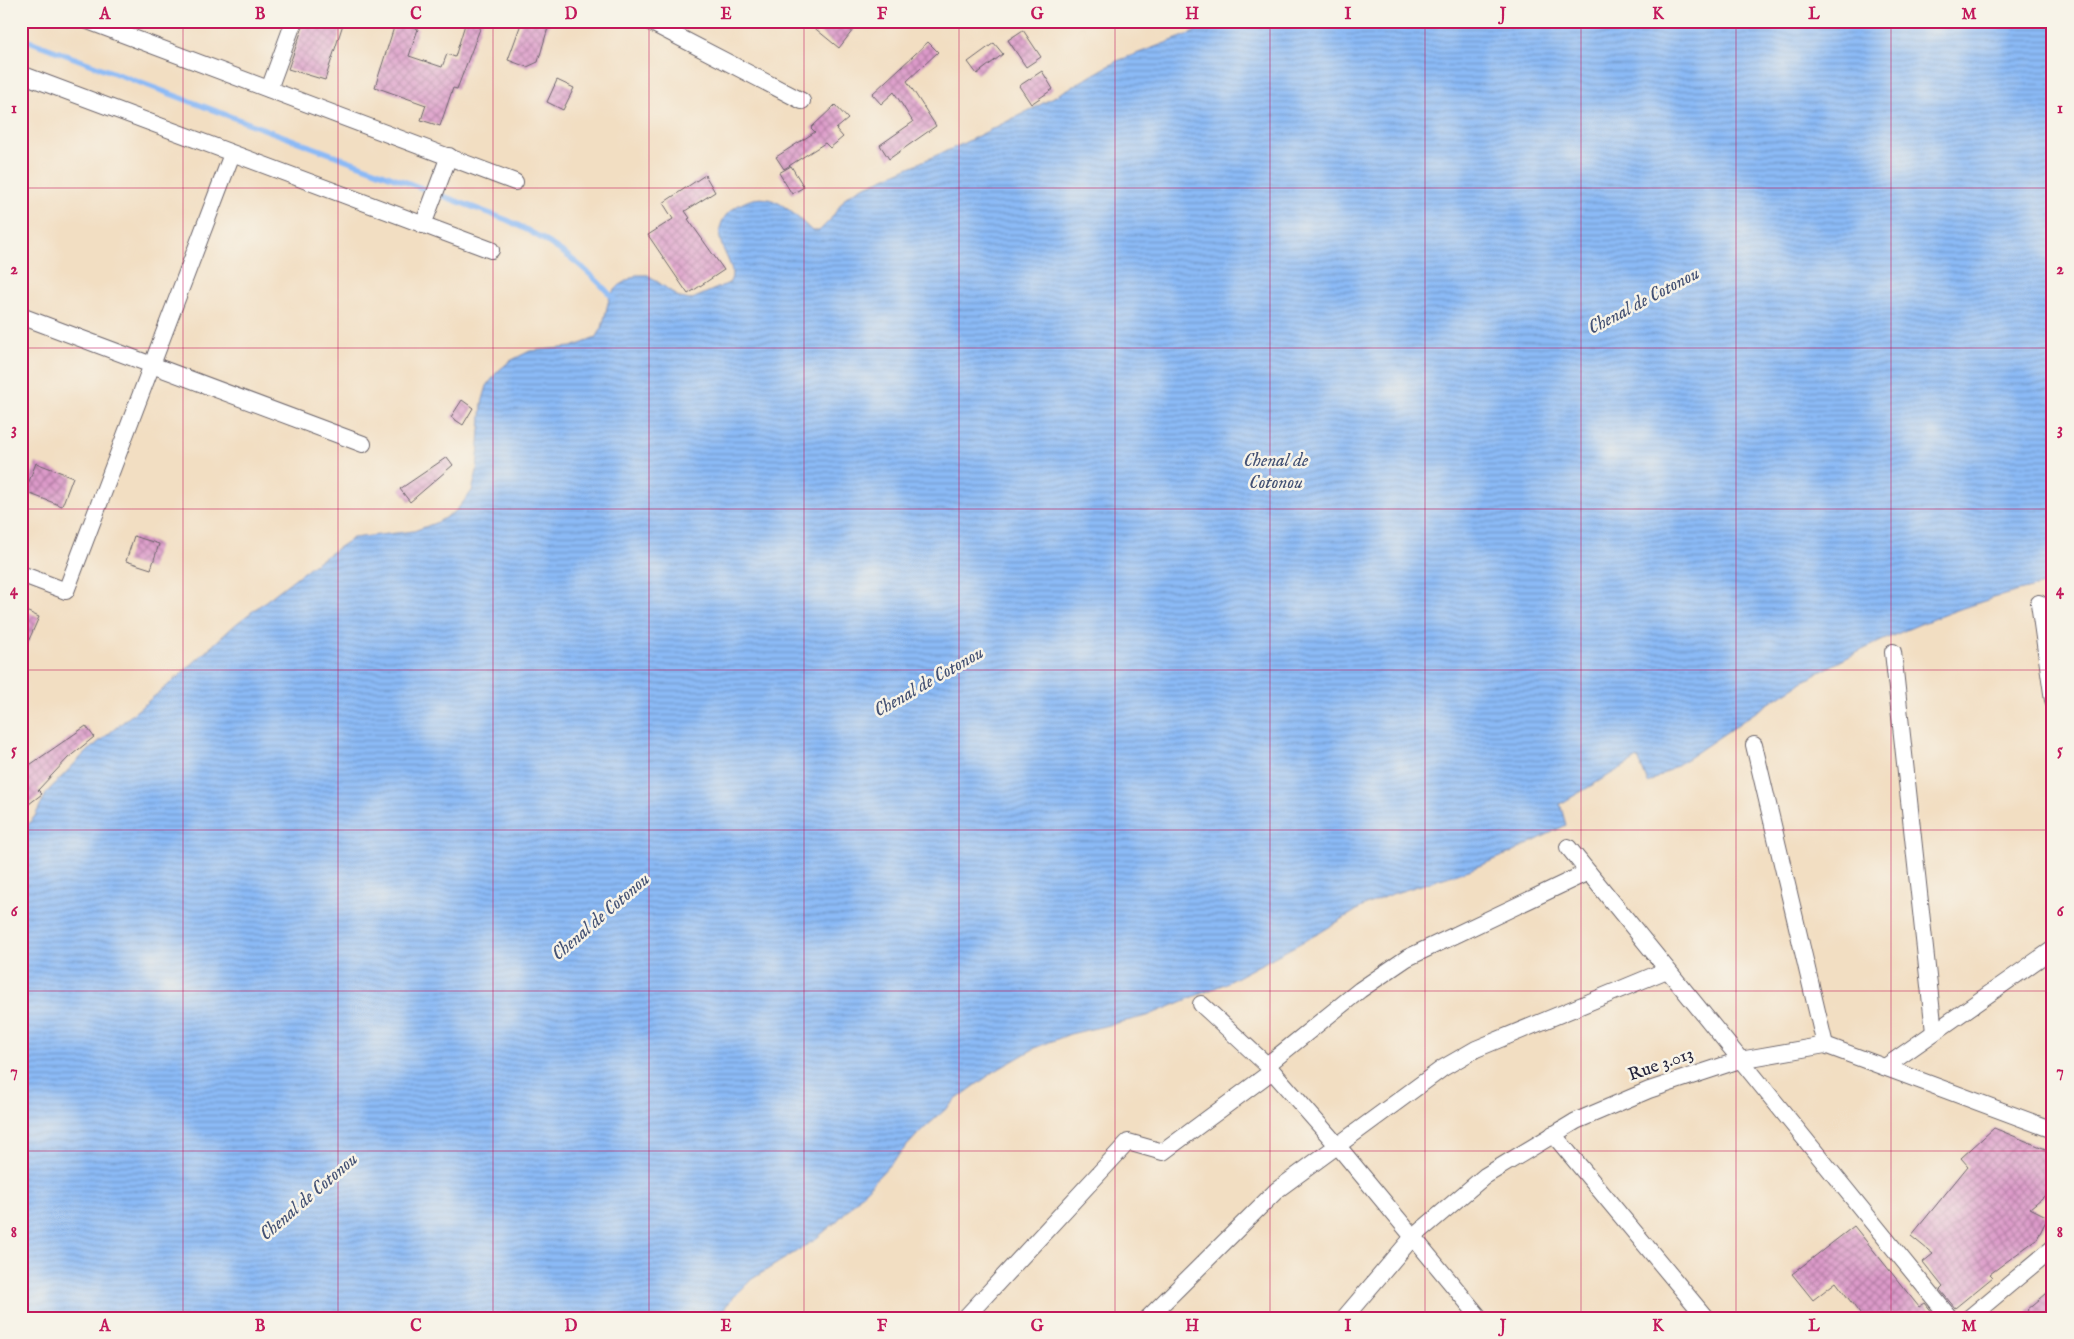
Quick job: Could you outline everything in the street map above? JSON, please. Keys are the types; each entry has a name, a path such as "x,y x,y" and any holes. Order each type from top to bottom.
{"street":[{"path":"88,21 515,182"},
{"path":"269,89 294,21"},
{"path":"648,21 802,102"},
{"path":"21,74 491,250"},
{"path":"21,574 66,591 232,154"},
{"path":"423,225 449,156"},
{"path":"21,316 363,444"},
{"path":"2039,603 2053,700"},
{"path":"1893,652 1934,1032"},
{"path":"1754,745 1825,1045 2053,1130"},
{"path":"1568,848 1950,1318"},
{"path":"965,1318 1128,1142 1163,1152 1269,1068 1360,990 1407,958 1588,872"},
{"path":"1885,1068 2053,949"},
{"path":"1148,1318 1277,1190 1443,1068 1476,1049 1667,970"},
{"path":"1201,1004 1269,1068 1337,1145 1480,1318"},
{"name":"Rue 3.013","path":"1344,1318 1412,1238 1485,1176 1553,1134 1606,1107 1701,1072 1740,1060 1825,1045"},
{"path":"1553,1134 1706,1318"},
{"path":"1970,1318 2053,1248"}],"water":[{"name":"Chenal de Cotonou","path":"1217,21 2053,21 2053,583 1992,598 1962,608 1904,631 1848,657 1776,698 1648,783 1638,758 1560,804 1566,825 1513,852 1469,870 1392,894 1362,907 1321,932 1222,985 1147,1016 1070,1034 1037,1047 995,1071 958,1098 918,1134 837,1221 813,1241 752,1279 728,1303 718,1318 21,1318 21,829 29,824 35,816 47,792 84,754 179,676 236,624 311,566 353,538 414,531 438,522 456,511 472,491 477,471 482,403 487,386 497,372 510,361 530,351 572,347 596,338 602,328 610,295 621,284 636,275 648,275 680,298 690,300 729,283 732,271 721,241 721,225 728,213 739,205 761,198 770,200 788,209 812,231 819,231 830,220 846,197 859,189 960,145 1038,106 1117,61 1190,34"}],"building":[{"path":"305,21 344,21 325,80 288,69"},
{"path":"396,21 418,29 409,56 442,67 447,54 455,57 466,21 483,21 457,89 453,88 440,126 421,120 426,105 375,87"},
{"path":"522,21 550,21 538,62 527,67 508,60"},
{"path":"806,21 860,21 839,48"},
{"path":"1023,30 1041,57 1026,67 1008,40"},
{"path":"928,42 938,52 907,81 936,126 889,159 880,145 913,122 894,92 881,104 872,94"},
{"path":"994,43 1003,54 977,74 968,62"},
{"path":"1042,71 1053,89 1031,104 1019,86"},
{"path":"557,80 574,88 563,110 547,102"},
{"path":"835,105 848,119 836,129 843,137 830,148 825,143 784,169 776,157 815,132 811,128"},
{"path":"791,166 804,187 792,194 779,173"},
{"path":"705,175 715,192 685,211 690,218 688,219 724,270 688,294 648,235 673,219 663,203"},
{"path":"462,400 473,408 463,425 451,417"},
{"path":"447,457 453,465 410,502 400,489"},
{"path":"36,463 73,477 62,506 25,492"},
{"path":"134,536 159,544 151,569 126,561"},
{"path":"26,611 39,617 21,658 21,622"},
{"path":"86,726 94,737 68,758 38,790 42,794 29,804 21,794 21,771"},
{"path":"1994,1128 2053,1152 2053,1189 2030,1208 2048,1217 2037,1239 1990,1274 1993,1277 1955,1308 1940,1290 1943,1287 1923,1262 1933,1254 1911,1236 1968,1166 1961,1158"},
{"path":"1854,1226 1919,1307 1925,1303 1937,1318 1863,1318 1836,1282 1813,1300 1792,1274"},
{"path":"2053,1288 2053,1318 2034,1318 2027,1310"}],"waterway":[{"path":"21,38 507,220 522,227 565,254 591,275 614,299"}]}
